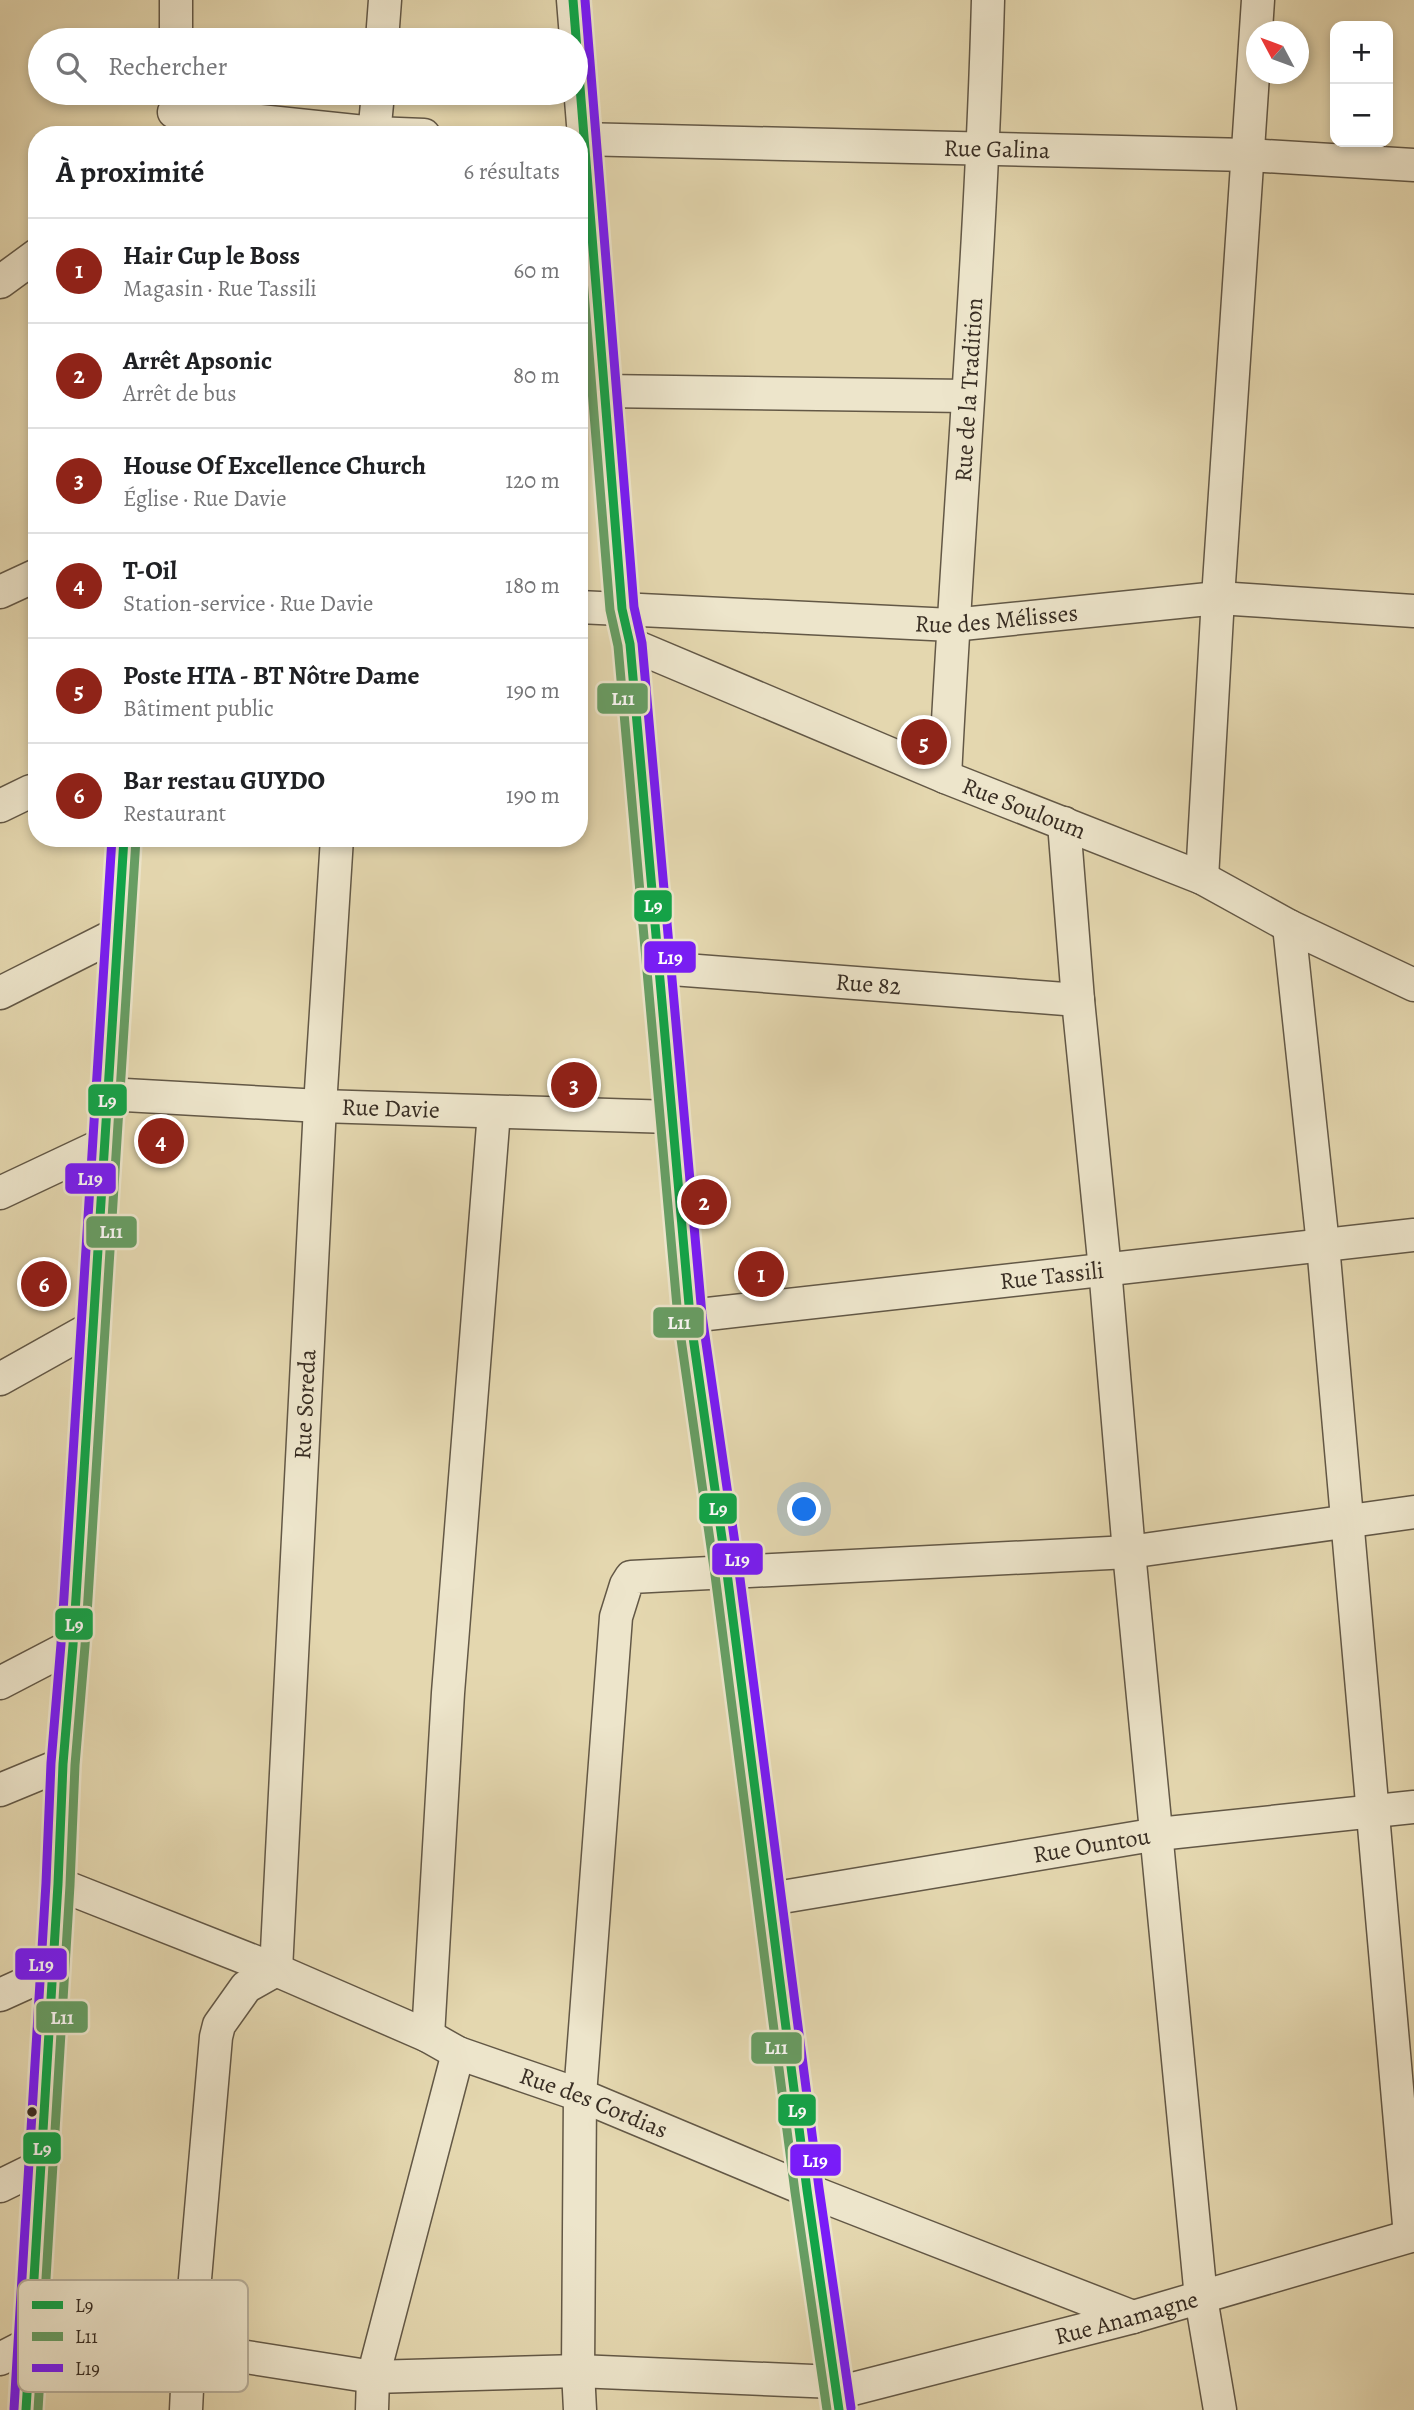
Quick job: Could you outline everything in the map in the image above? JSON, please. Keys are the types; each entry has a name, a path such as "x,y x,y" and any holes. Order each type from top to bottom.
{"street":[{"path":"176,0 176,28"},
{"path":"383,28 385,0"},
{"path":"573,0 575,28"},
{"name":"Rue de la Tradition","path":"945,777 952,625 984,147 988,0"},
{"path":"1202,878 1258,0"},
{"path":"375,126 376,105"},
{"path":"579,105 580,126"},
{"path":"172,113 297,126"},
{"name":"Rue Galina","path":"588,139 1248,155 1414,165"},
{"path":"588,219 622,609 630,644 690,1317 837,2395"},
{"path":"0,282 28,262"},
{"path":"603,391 967,396"},
{"path":"0,592 28,579"},
{"name":"Rue des Mélisses","path":"588,607 952,625 1218,598 1414,611"},
{"name":"Rue Souloum","path":"630,644 945,777 1202,878 1289,926 1414,985"},
{"path":"0,806 28,792"},
{"path":"1064,823 1129,1552 1201,2298 1220,2410"},
{"path":"34,2280 63,1764 73,1645 123,847"},
{"name":"Rue Soreda","path":"276,1970 320,1106 336,847"},
{"path":"1289,926 1323,1245 1371,1813 1412,2236"},
{"path":"0,993 117,934"},
{"name":"Rue 82","path":"659,968 1078,1000"},
{"name":"Rue Davie","path":"107,1094 320,1106 672,1117"},
{"path":"428,2036 448,1693 494,1112"},
{"path":"0,1193 104,1144"},
{"name":"Rue Tassili","path":"690,1317 1414,1235"},
{"path":"0,1379 93,1327"},
{"path":"580,2410 580,2095 616,1617 631,1577 1129,1552 1414,1512"},
{"path":"0,1683 73,1645"},
{"path":"0,1790 63,1764"},
{"name":"Rue Ountou","path":"770,1899 1158,1834 1414,1807"},
{"name":"Rue des Cordias","path":"58,1884 276,1970 428,2036 458,2053 580,2095 807,2190 1133,2317"},
{"path":"195,2280 216,2037 223,2019 246,1987 276,1970"},
{"path":"0,1996 53,1971"},
{"path":"372,2410 373,2377 458,2053"},
{"path":"0,2186 39,2167"},
{"name":"Rue Anamagne","path":"248,2357 373,2377 578,2371 837,2395 1133,2317 1412,2236"},
{"path":"0,2359 18,2350"},
{"path":"26,2410 27,2392"},
{"path":"186,2410 187,2392"}],"transit line":[{"name":"L9","path":"573,0 575,28"},
{"name":"L19","path":"585,0 587,28"},
{"name":"L19","path":"588,37 634,607 642,643 702,1315 851,2408"},
{"name":"L9","path":"581,105 583,126"},
{"name":"L9","path":"588,186 622,609 630,644 690,1316 839,2410"},
{"name":"L11","path":"588,340 610,610 618,646 678,1318 715,1575 795,2192 827,2410"},
{"name":"L19","path":"22,2280 51,1763 61,1644 111,847"},
{"name":"L9","path":"34,2280 63,1764 73,1645 123,847"},
{"name":"L11","path":"46,2280 75,1765 85,1646 135,847"},
{"name":"L19","path":"14,2409 18,2343"},
{"name":"L9","path":"26,2410 27,2392"},
{"name":"L11","path":"38,2410 39,2392"}],"place":[{"name":"Poste HTA - BT Nôtre Dame","path":"924,742"},
{"name":"House Of Excellence Church","path":"574,1085"},
{"name":"T-Oil","path":"161,1141"},
{"name":"Arrêt Apsonic","path":"704,1202"},
{"name":"Hair Cup le Boss","path":"761,1274"},
{"name":"Bar restau GUYDO","path":"44,1284"}]}
